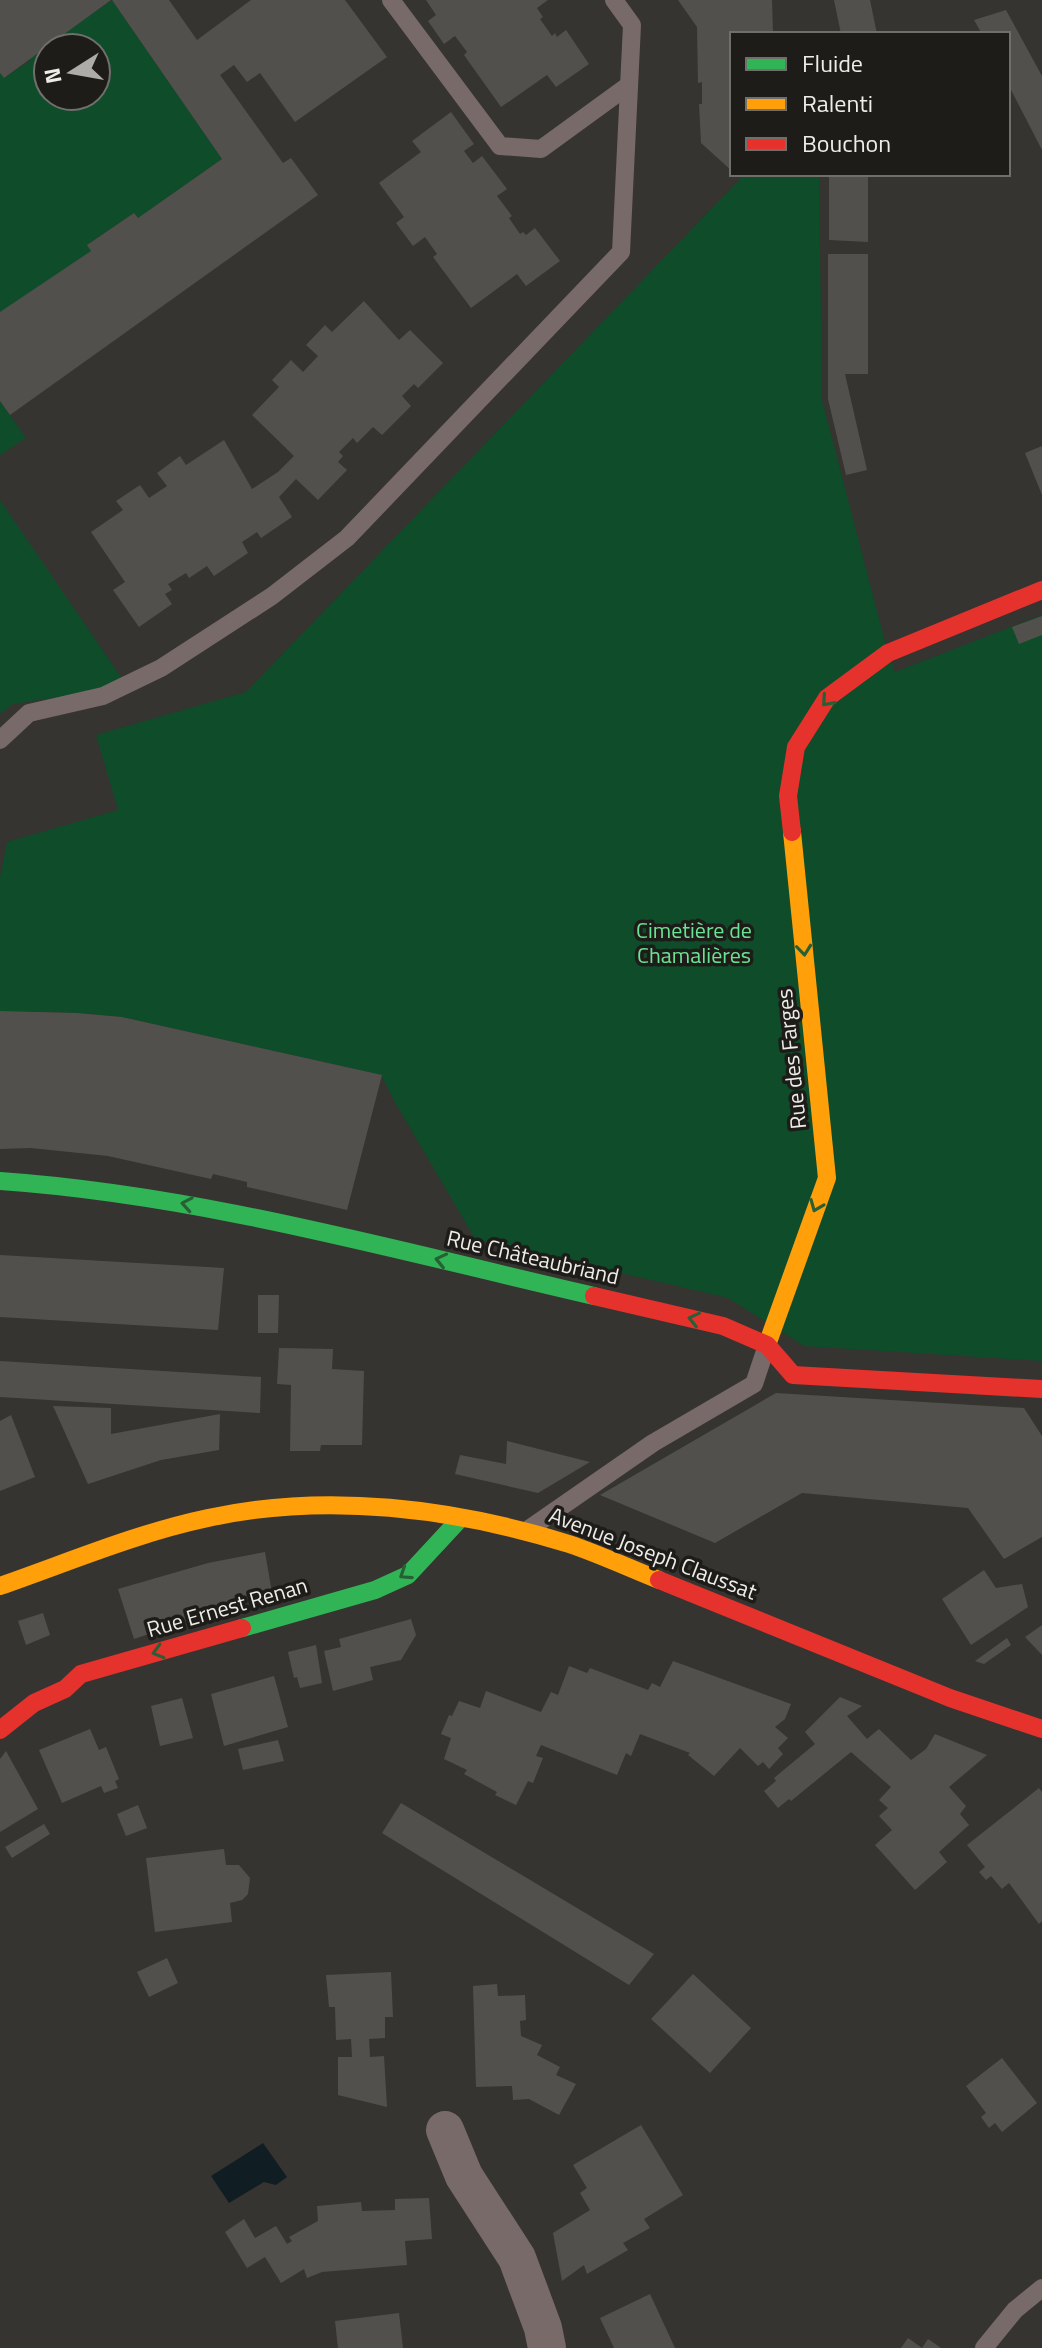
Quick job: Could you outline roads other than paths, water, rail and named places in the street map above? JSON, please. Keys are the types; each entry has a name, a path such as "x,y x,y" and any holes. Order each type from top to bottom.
{"street":[{"name":"Rue des Farges","path":"767,1345 827,1178 788,796 796,747 827,698 888,653 1042,590"},
{"name":"Rue Châteaubriand","path":"0,1181 58,1185 188,1203 723,1326 767,1345 793,1375 1042,1389"},
{"name":"Avenue Joseph Claussat","path":"0,1586 208,1518 263,1509 373,1505 526,1531 640,1571 950,1698 1042,1729"},
{"name":"Rue Ernest Renan","path":"0,1730 34,1703 65,1689 81,1674 375,1590 408,1575 460,1519"},
{"path":"445,2130 464,2176 517,2258 543,2328 547,2348"}],"lane":[{"path":"391,0 500,146 541,149 629,85"},
{"path":"0,740 29,713 103,696 161,668 272,596 347,538 621,252 632,25 614,0"},
{"name":"Rue des Farges","path":"526,1531 653,1443 754,1384 767,1345"},
{"path":"984,2348 1015,2310 1042,2288"}],"park label":[{"name":"Cimetière de Chamalières","path":"694,942"}]}
